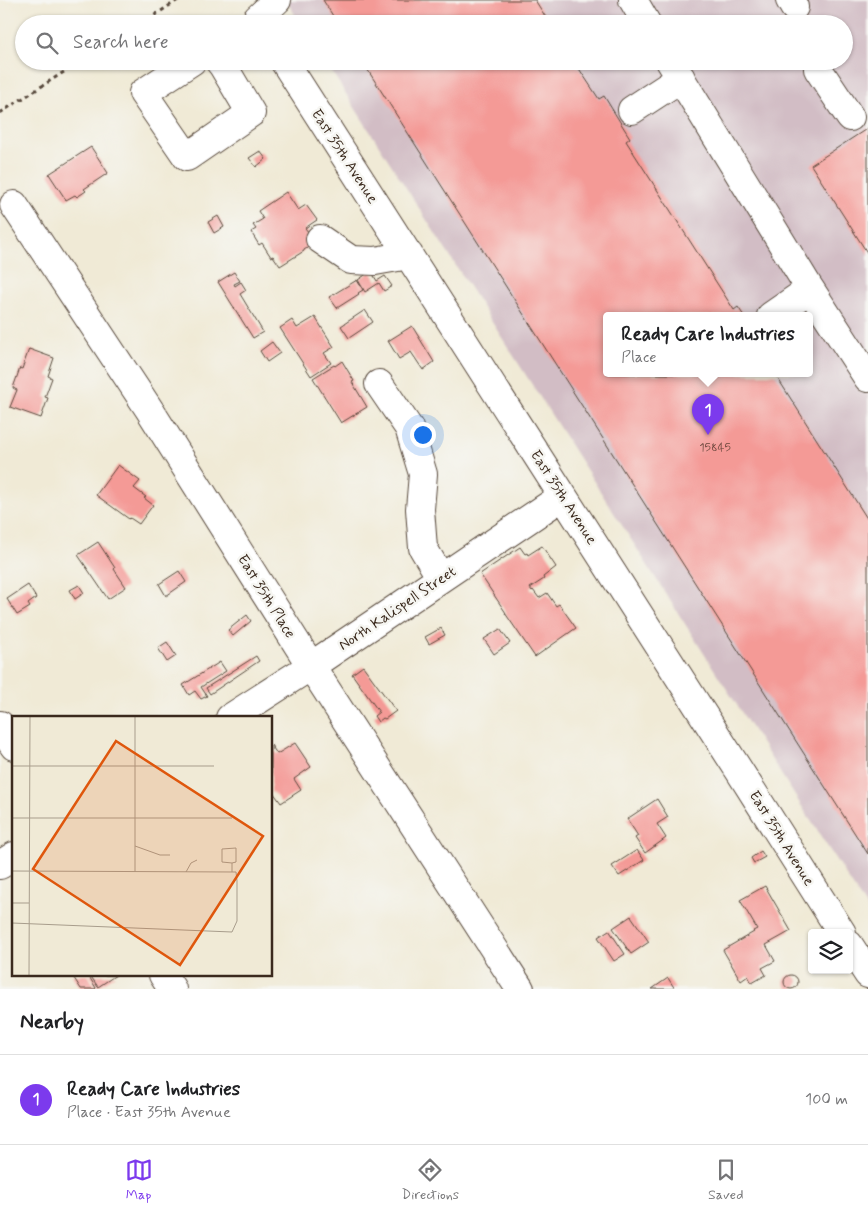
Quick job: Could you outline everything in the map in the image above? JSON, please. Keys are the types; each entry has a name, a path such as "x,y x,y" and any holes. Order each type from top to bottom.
{"street":[{"path":"265,15 277,0"},
{"path":"632,0 641,15"},
{"path":"178,70 143,93 187,157 252,113 228,70"},
{"name":"East 35th Avenue","path":"290,70 839,929"},
{"path":"632,110 676,70 810,289 868,378"},
{"path":"819,70 850,117"},
{"name":"East 35th Place","path":"14,205 149,410 311,666 520,989"},
{"path":"320,238 351,260 375,261 408,254"},
{"path":"777,312 810,289"},
{"path":"379,384 409,428 423,474 420,509 422,548 441,578"},
{"name":"North Kalispell Street","path":"233,716 311,666 563,496"},
{"path":"0,724 12,743"},
{"path":"0,865 12,857"},
{"path":"853,951 868,974"},
{"path":"165,976 172,989"}],"path":[{"path":"155,15 178,0"},
{"path":"0,113 68,70"}],"shaded area":[{"path":"286,0 868,0 868,910 331,70 853,70 853,15 295,15"}],"building":[{"path":"323,0 535,0 544,15 332,15"},
{"path":"368,70 580,70 599,99 604,96 630,138 626,141 734,310 738,307 741,312 603,312 603,377 777,377 868,520 868,854"},
{"path":"868,128 868,254 811,165"},
{"path":"91,147 108,173 84,189 86,191 77,197 75,195 66,200 49,174"},
{"path":"260,151 266,159 256,167 249,158"},
{"path":"286,192 298,210 306,205 317,220 305,228 313,244 280,266 273,256 271,257 262,243 259,245 251,232 256,229 253,225 263,219 258,211"},
{"path":"218,216 224,227 214,233 208,222"},
{"path":"371,271 377,281 385,276 392,286 384,291 379,283 365,292 358,280"},
{"path":"234,272 240,281 234,284 235,286 241,282 246,290 240,294 263,332 253,338 218,282"},
{"path":"357,280 363,290 337,308 329,297"},
{"path":"365,310 373,322 349,338 341,326"},
{"path":"315,317 334,347 324,353 331,363 311,376 280,328 292,320 297,328"},
{"path":"412,326 434,362 423,370 411,352 399,359 388,341"},
{"path":"272,342 280,353 267,362 260,351"},
{"path":"29,349 54,358 48,376 52,378 45,397 48,398 41,418 10,407 17,390 13,388"},
{"path":"342,361 367,407 341,423 313,378"},
{"path":"118,465 140,481 134,488 153,505 139,524 96,495"},
{"path":"98,542 126,587 108,599 78,555"},
{"path":"542,546 556,567 543,577 544,579 530,588 539,598 547,593 556,606 559,604 576,628 535,657 480,574 520,547 528,555"},
{"path":"179,571 186,582 166,596 159,584"},
{"path":"28,585 36,598 28,604 30,607 17,615 7,599"},
{"path":"79,585 84,593 75,599 70,590"},
{"path":"247,615 251,621 233,636 228,630"},
{"path":"441,628 445,635 429,644 425,637"},
{"path":"500,629 510,643 494,654 484,639"},
{"path":"167,642 176,656 167,662 158,648"},
{"path":"256,656 259,661 210,694 206,688"},
{"path":"220,662 226,671 201,687 207,696 201,699 195,691 189,695 183,685"},
{"path":"363,666 396,711 378,722 374,716 379,712 352,674"},
{"path":"295,743 311,767 294,779 301,790 281,803 272,792 272,746 277,754"},
{"path":"657,799 668,817 657,824 666,838 645,853 635,838 638,836 627,819"},
{"path":"637,850 644,860 619,876 612,866"},
{"path":"761,851 765,857 754,863 751,858"},
{"path":"765,886 791,931 766,945 775,961 762,968 766,975 752,983 748,976 741,981 723,950 757,929 740,900"},
{"path":"631,916 649,942 631,954 613,928"},
{"path":"609,930 625,954 614,961 598,937"},
{"path":"788,975 794,975 798,982 794,989 788,989 784,985 784,979"},
{"path":"73,976 89,976 96,988 81,989"},
{"path":"91,976 114,976 98,987"},
{"path":"668,978 675,989 652,989"}],"place":[{"name":"Ready Care Industries","path":"708,435"}]}
